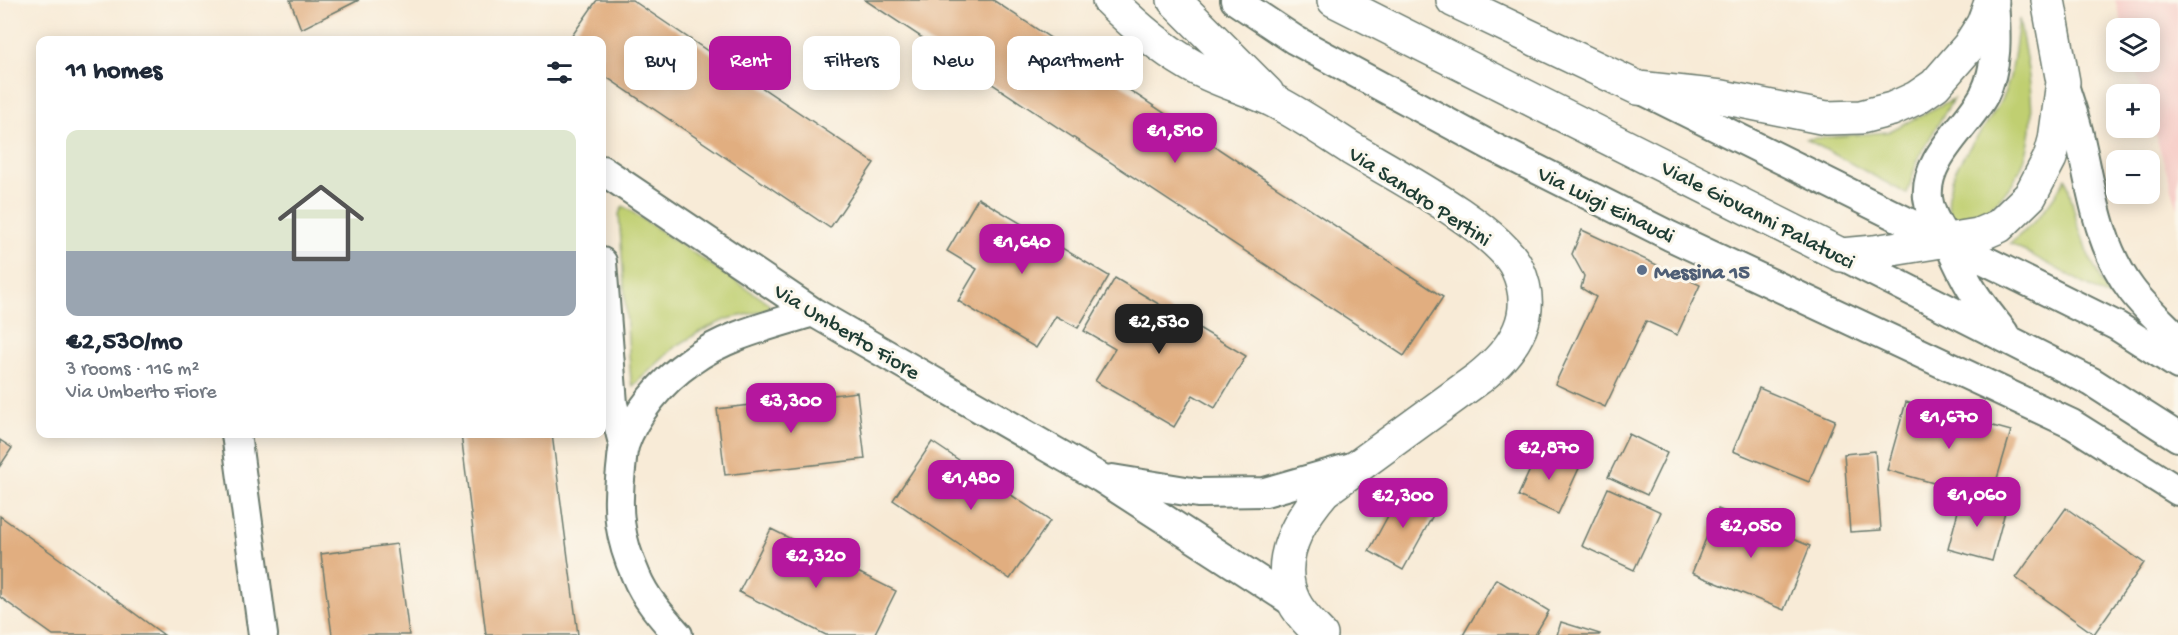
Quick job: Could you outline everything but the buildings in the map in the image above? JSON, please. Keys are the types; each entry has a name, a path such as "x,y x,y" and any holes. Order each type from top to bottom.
{"main road":[{"path":"1109,0 1158,43 1187,64 1215,78 1274,101"},
{"path":"1174,0 1274,101"},
{"name":"Viale Giovanni Palatucci","path":"1334,0 1841,255"},
{"path":"1453,0 1638,88 1722,97 1826,118 1861,117 1892,109 1916,98 1935,85 1969,46 1983,24 1993,0"},
{"path":"1841,255 1978,235 1999,226 2030,196 2053,149 2063,82 2048,0"},
{"name":"Via Sandro Pertini","path":"1274,101 1483,231 1508,254 1517,268 1525,301 1519,333 1510,349 1497,364 1324,491 1309,508 1298,526 1291,544 1287,583 1294,603 1321,635"}],"street":[{"name":"Via Luigi Einaudi","path":"1235,0 1295,40 1493,147 1671,236 2072,424 2178,491"},
{"path":"1993,0 1995,58 1984,94 1938,159 1932,173 1928,196 1931,215 1973,292 2008,339"},
{"path":"2063,82 2080,139 2096,216 2116,265 2131,290 2178,339"},
{"path":"1638,88 2117,326 2178,365"},
{"name":"Via Umberto Fiore","path":"606,173 813,312 1101,478 1294,603"},
{"name":"Viale Giovanni Palatucci","path":"1841,255 2092,382 2178,437"},
{"path":"678,635 651,602 636,578 626,550 619,519 624,447 640,414 663,384 691,360 717,345 813,312"},
{"path":"606,314 613,404 624,447"},
{"path":"237,438 263,635"},
{"name":"Via Umberto Fiore","path":"1101,478 1198,493 1265,492 1357,465"}],"shaded area":[{"path":"2115,0 2178,0 2178,209 2156,138 2160,138 2160,84 2140,84 2136,72 2160,72 2160,18 2121,18"}],"green space":[{"path":"2019,19 2032,104 2028,146 2022,166 2001,197 1986,211 1959,221 1949,215 1952,181 1957,167 1992,115 2005,91 2013,61"},
{"path":"1953,99 1918,158 1907,194 1806,139 1888,132"},
{"path":"2066,178 2088,254 2110,298 2010,243 2041,214"},
{"path":"623,206 767,302 770,307 764,311 727,319 701,331 675,347 633,386 619,214"}],"place":[{"name":"Messina 15","path":"1642,270"}]}
